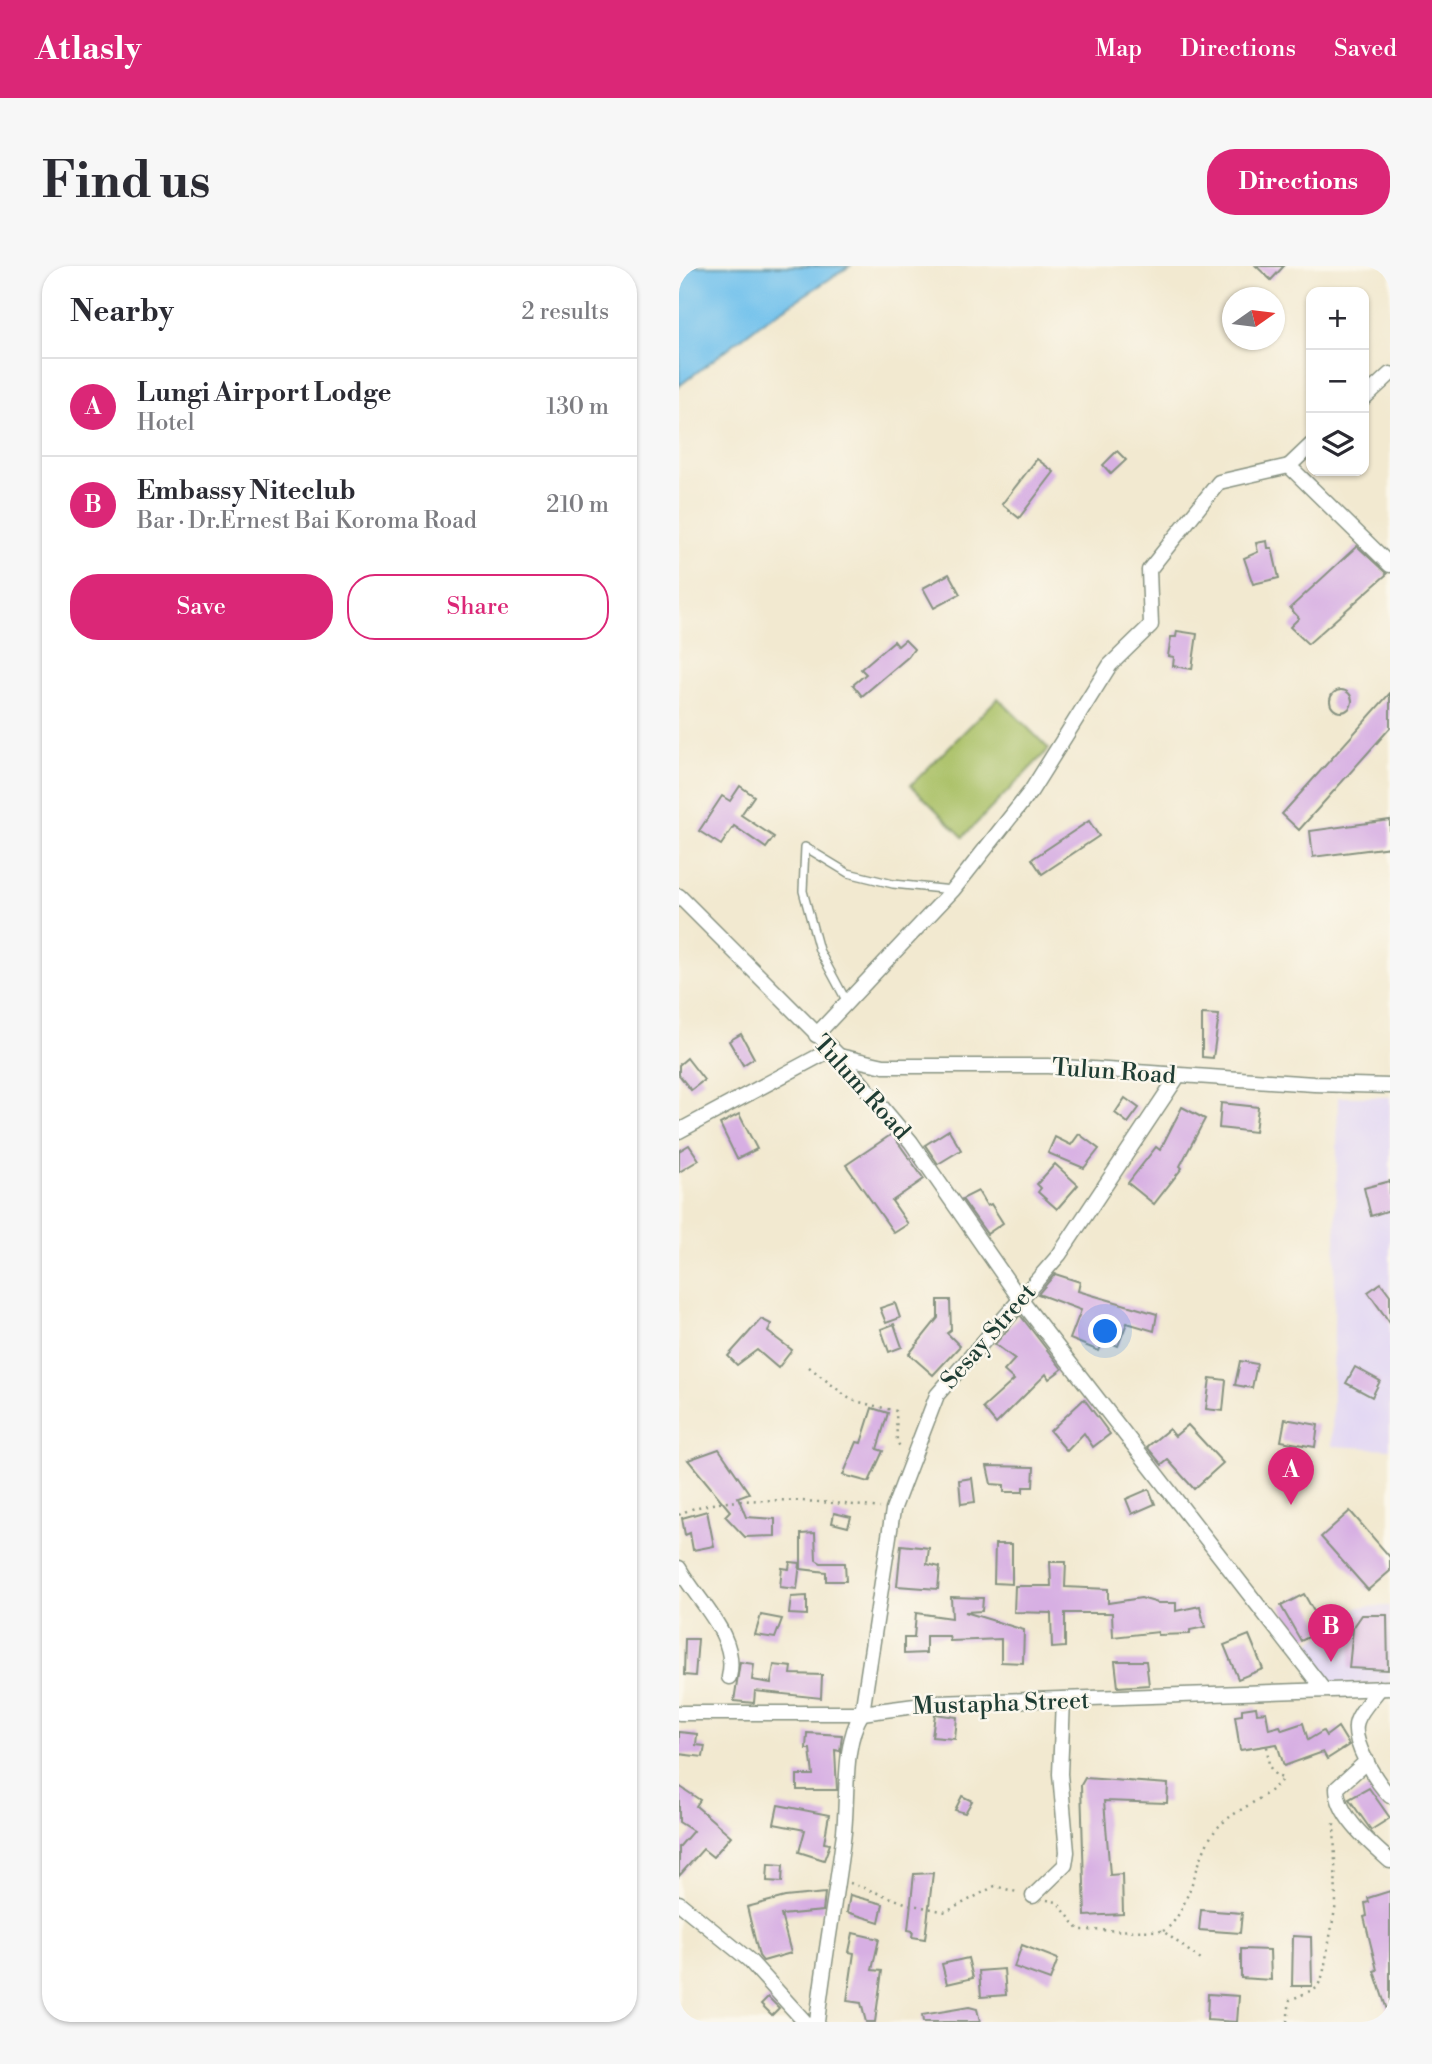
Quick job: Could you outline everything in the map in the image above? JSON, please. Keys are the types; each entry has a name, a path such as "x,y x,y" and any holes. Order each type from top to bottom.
{"street":[{"path":"1369,393 1390,374"},
{"path":"816,1035 953,890 1031,791 1110,665 1151,625 1149,570 1219,482 1289,466 1306,450"},
{"path":"1289,466 1390,565"},
{"name":"Tulum Road","path":"679,896 835,1052 911,1142 1020,1299 1323,1689"},
{"path":"679,1131 835,1052"},
{"name":"Tulun Road","path":"835,1052 884,1066 1048,1066 1178,1076 1390,1086"},
{"name":"Sesay Street","path":"817,2022 844,1839 851,1737 862,1713 893,1510 937,1395 1059,1255 1178,1076"},
{"path":"679,1568 711,1614 729,1649 729,1677"},
{"path":"1385,1688 1357,1719 1355,1732 1367,1761 1390,1796"},
{"name":"Mustapha Street","path":"679,1713 862,1713 937,1703 1385,1688"},
{"path":"1033,1896 1065,1865 1067,1852 1060,1774 1063,1700"},
{"path":"1367,1761 1337,1788 1341,1806 1364,1836 1390,1861"},
{"path":"679,1903 749,1960 805,2022"}],"lane":[{"path":"847,1003 819,950 803,891 805,847 848,873 893,884 953,890"}],"path":[{"path":"809,1367 851,1400 895,1411 897,1442 912,1462"},
{"path":"679,1507 681,1513 712,1504 812,1501 893,1510"},
{"path":"1163,1931 1178,1919 1212,1834 1227,1820 1266,1795 1283,1778 1276,1776 1269,1766 1266,1746"},
{"path":"1287,2022 1290,2000 1317,1987 1323,1975 1336,1905 1333,1825 1341,1806"},
{"path":"837,1878 908,1904 946,1912 995,1886 1057,1902 1079,1930 1163,1931 1201,1960"}],"shaded area":[{"path":"1338,1097 1390,1097 1390,1449 1332,1446"},
{"path":"1390,1606 1390,1684 1324,1683 1299,1651 1358,1607"}],"green space":[{"path":"998,698 1049,749 963,837 911,785"}],"water":[{"path":"679,266 850,266 761,323 679,386"}],"building":[{"path":"1256,266 1284,266 1271,280"},
{"path":"1117,451 1126,460 1111,474 1103,465"},
{"path":"1037,459 1054,472 1019,518 1002,504"},
{"path":"1267,541 1268,548 1272,548 1279,578 1253,584 1244,558 1258,552 1256,543"},
{"path":"1357,546 1387,574 1308,644 1290,627 1299,618 1290,608"},
{"path":"949,574 960,594 934,608 923,588"},
{"path":"1177,631 1197,634 1192,669 1173,666 1174,657 1168,656 1171,637 1176,637"},
{"path":"905,640 914,649 908,657 862,696 853,685 866,674 861,669 894,641 898,646"},
{"path":"1341,690 1349,693 1352,701 1349,709 1341,712 1333,709 1330,701 1333,693"},
{"path":"1390,693 1390,728 1299,830 1282,814"},
{"path":"740,786 754,796 741,815 774,837 766,848 734,826 721,845 699,831 722,796 730,801"},
{"path":"1390,820 1390,847 1313,857 1310,831"},
{"path":"1089,821 1099,836 1042,874 1032,859"},
{"path":"1202,1014 1219,1015 1213,1058 1202,1057"},
{"path":"741,1034 754,1058 743,1065 729,1041"},
{"path":"687,1058 704,1080 691,1090 679,1075 679,1065"},
{"path":"1125,1098 1139,1108 1128,1123 1115,1113"},
{"path":"1221,1103 1258,1107 1255,1132 1219,1128"},
{"path":"1182,1107 1205,1119 1180,1166 1182,1168 1154,1204 1128,1183 1156,1147 1160,1150"},
{"path":"739,1114 757,1149 737,1159 720,1124"},
{"path":"949,1130 961,1150 938,1164 925,1145"},
{"path":"892,1134 924,1179 892,1201 908,1224 894,1233 846,1165"},
{"path":"1079,1134 1099,1149 1084,1168 1048,1153 1055,1137 1071,1145"},
{"path":"689,1145 699,1160 679,1172 679,1151"},
{"path":"1055,1164 1078,1185 1057,1209 1038,1192 1041,1188 1037,1184"},
{"path":"1390,1181 1390,1210 1371,1216 1364,1188"},
{"path":"978,1191 987,1206 991,1204 1003,1223 987,1234 962,1199"},
{"path":"1055,1274 1080,1282 1078,1291 1157,1314 1154,1331 1127,1323 1118,1346 1104,1340 1099,1351 1070,1339 1081,1310 1038,1294"},
{"path":"1381,1283 1390,1295 1390,1323 1368,1292"},
{"path":"938,1300 950,1300 951,1330 947,1333 960,1346 933,1375 909,1354 938,1318"},
{"path":"895,1303 900,1318 886,1323 880,1308"},
{"path":"1020,1315 1062,1369 1049,1379 1046,1374 996,1424 983,1408 1014,1380 1004,1371 1015,1359 995,1344"},
{"path":"761,1319 771,1324 768,1332 792,1350 778,1368 757,1350 737,1365 728,1356"},
{"path":"894,1324 902,1347 889,1352 881,1329"},
{"path":"1240,1361 1257,1364 1252,1388 1235,1385"},
{"path":"1355,1367 1380,1381 1372,1397 1346,1383"},
{"path":"1210,1378 1226,1380 1223,1411 1206,1409"},
{"path":"1084,1399 1110,1434 1093,1447 1084,1433 1067,1451 1050,1431"},
{"path":"872,1408 888,1413 877,1449 883,1451 869,1482 843,1475 857,1442 861,1443"},
{"path":"1285,1419 1318,1425 1315,1447 1281,1441"},
{"path":"1188,1425 1223,1463 1194,1489 1168,1460 1162,1465 1147,1447 1169,1429 1175,1436"},
{"path":"719,1449 749,1493 738,1497 746,1517 775,1519 775,1536 745,1537 725,1516 730,1511 688,1460"},
{"path":"987,1466 1034,1467 1033,1487 1023,1487 1023,1492 1004,1492 1004,1485 991,1484"},
{"path":"972,1478 975,1502 961,1504 959,1480"},
{"path":"1149,1489 1155,1504 1132,1514 1126,1499"},
{"path":"707,1511 714,1546 693,1550 690,1533 685,1535 682,1518"},
{"path":"1350,1511 1390,1557 1390,1571 1368,1590 1321,1537"},
{"path":"834,1513 851,1517 848,1527 832,1523"},
{"path":"815,1533 816,1560 821,1563 845,1563 846,1581 826,1581 826,1572 801,1569 801,1534"},
{"path":"995,1544 1012,1544 1012,1584 994,1583"},
{"path":"901,1545 929,1548 927,1564 940,1567 938,1589 897,1586"},
{"path":"790,1562 800,1563 797,1589 780,1587 782,1568 789,1569"},
{"path":"1050,1562 1066,1562 1065,1587 1108,1589 1108,1603 1141,1598 1158,1603 1176,1603 1176,1611 1200,1606 1205,1627 1190,1630 1190,1634 1158,1635 1158,1632 1113,1637 1112,1613 1065,1613 1065,1647 1052,1648 1051,1613 1014,1612 1015,1586 1051,1586"},
{"path":"1304,1594 1324,1629 1301,1641 1281,1606"},
{"path":"807,1596 807,1615 789,1614 791,1597"},
{"path":"951,1597 983,1598 982,1611 965,1612 1024,1630 1023,1663 1001,1662 1001,1639 950,1641 949,1636 926,1636 926,1653 904,1654 904,1638 914,1638 916,1613 952,1618"},
{"path":"761,1615 782,1619 775,1638 755,1635"},
{"path":"1362,1615 1387,1615 1388,1670 1349,1668 1353,1628"},
{"path":"1249,1635 1263,1669 1238,1679 1224,1645"},
{"path":"685,1639 698,1639 695,1676 684,1675"},
{"path":"1115,1661 1146,1661 1149,1685 1118,1687"},
{"path":"740,1662 754,1664 752,1680 771,1683 774,1665 792,1667 791,1674 822,1675 821,1698 755,1691 754,1703 734,1701"},
{"path":"1256,1707 1257,1713 1266,1712 1269,1729 1280,1726 1282,1730 1303,1723 1308,1740 1323,1731 1326,1736 1338,1727 1349,1745 1327,1759 1323,1752 1284,1766 1277,1744 1240,1750 1235,1716 1242,1715 1242,1709"},
{"path":"935,1714 957,1717 955,1739 932,1737"},
{"path":"679,1732 697,1734 696,1745 705,1746 703,1757 679,1754"},
{"path":"807,1733 842,1735 840,1751 835,1750 837,1790 797,1790 797,1775 813,1775 810,1749 806,1749"},
{"path":"1085,1778 1168,1784 1167,1803 1104,1801 1110,1875 1122,1874 1123,1914 1085,1916 1081,1785"},
{"path":"679,1786 700,1800 696,1806 731,1836 713,1857 703,1849 679,1876 679,1847 693,1831 679,1822"},
{"path":"1369,1788 1390,1818 1371,1830 1349,1799"},
{"path":"962,1796 972,1801 965,1813 955,1810"},
{"path":"778,1805 829,1815 824,1843 830,1844 824,1860 799,1852 805,1830 774,1824"},
{"path":"768,1864 783,1865 782,1882 767,1881"},
{"path":"933,1873 925,1939 912,1937 913,1931 908,1930 914,1874"},
{"path":"1390,1891 1388,2013 1374,1971 1377,1970 1364,1917 1367,1916 1365,1903 1369,1902 1368,1898"},
{"path":"825,1893 823,1911 781,1915 791,1953 763,1961 759,1956 747,1907 785,1897"},
{"path":"850,1895 883,1904 879,1922 847,1912"},
{"path":"1201,1910 1242,1913 1240,1933 1199,1930"},
{"path":"853,1933 879,1939 872,1970 882,1971 875,2022 866,2022 861,2003 847,2001 854,1953 849,1952"},
{"path":"1293,1936 1311,1937 1312,1986 1292,1986"},
{"path":"1022,1945 1058,1959 1050,1980 1014,1967"},
{"path":"1241,1949 1270,1950 1271,1980 1241,1978"},
{"path":"968,1958 973,1978 947,1984 942,1964"},
{"path":"1004,1969 1006,1995 981,1997 979,1971"},
{"path":"1208,1994 1239,1996 1237,2022 1207,2020"},
{"path":"768,1997 779,2008 772,2015 761,2004"},
{"path":"969,2007 977,2009 980,2022 923,2022 922,2015"}],"place":[{"name":"Lungi Airport Lodge","path":"1291,1505"},
{"name":"Embassy Niteclub","path":"1331,1662"}]}
